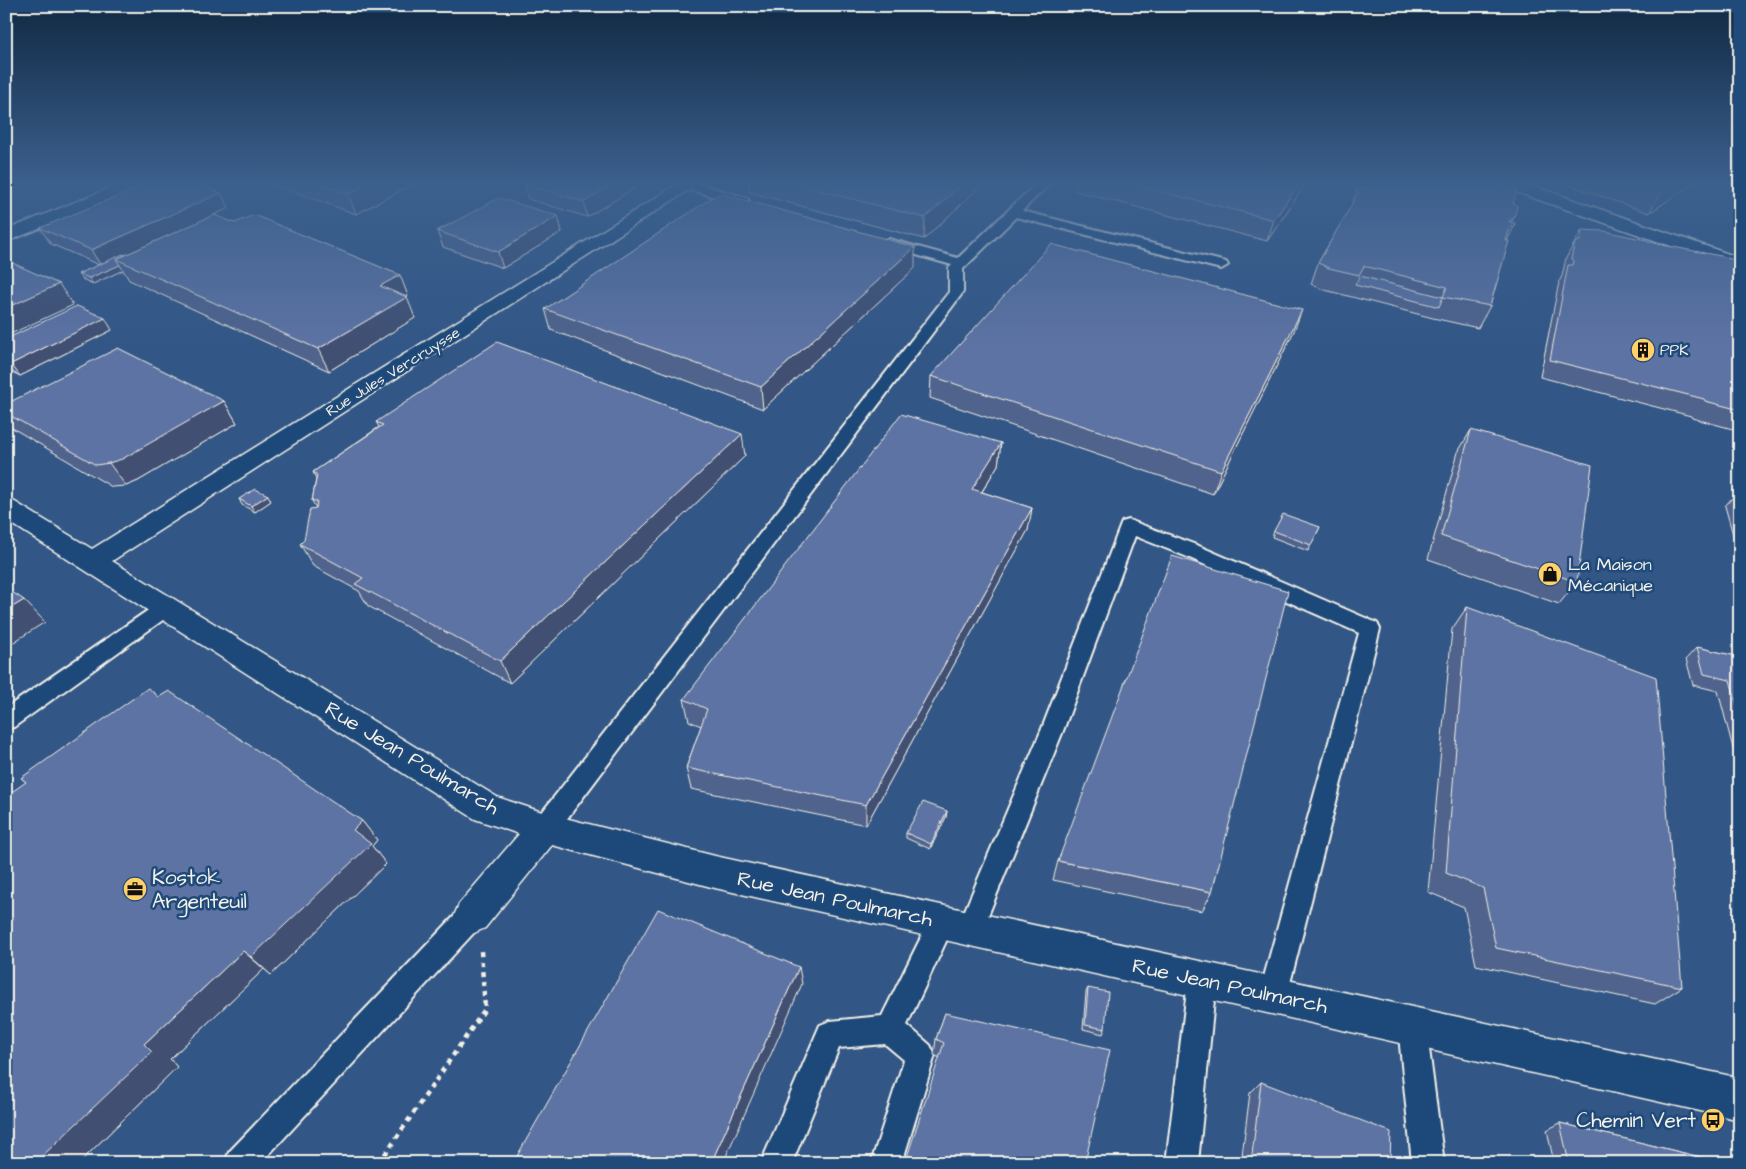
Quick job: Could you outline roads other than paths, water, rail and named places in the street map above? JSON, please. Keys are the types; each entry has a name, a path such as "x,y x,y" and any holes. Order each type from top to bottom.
{"street":[{"name":"Rue Jules Vercruysse","path":"93,561 607,237"},
{"path":"1661,237 1740,264"},
{"name":"Rue Jean Poulmarch","path":"6,508 487,808 544,828 715,872 1740,1099"},
{"path":"472,916 544,828"}],"lane":[{"path":"544,828 956,292 956,268 989,237"},
{"path":"1106,237 1221,266"},
{"path":"876,239 961,263"},
{"path":"890,1029 956,926 1052,731 1129,527 1192,551 1370,629 1274,996"},
{"path":"6,720 167,607"},
{"path":"240,1163 472,916"},
{"path":"1182,1163 1202,982 1205,981"},
{"path":"1412,1026 1428,1163"},
{"path":"776,1163 830,1035 890,1029 920,1055 886,1163"}],"place":[{"name":"PPK","path":"1643,350"},
{"name":"La Maison Mécanique","path":"1550,574"},
{"name":"Kostok Argenteuil","path":"135,889"},
{"name":"Chemin Vert","path":"1713,1120"}]}
